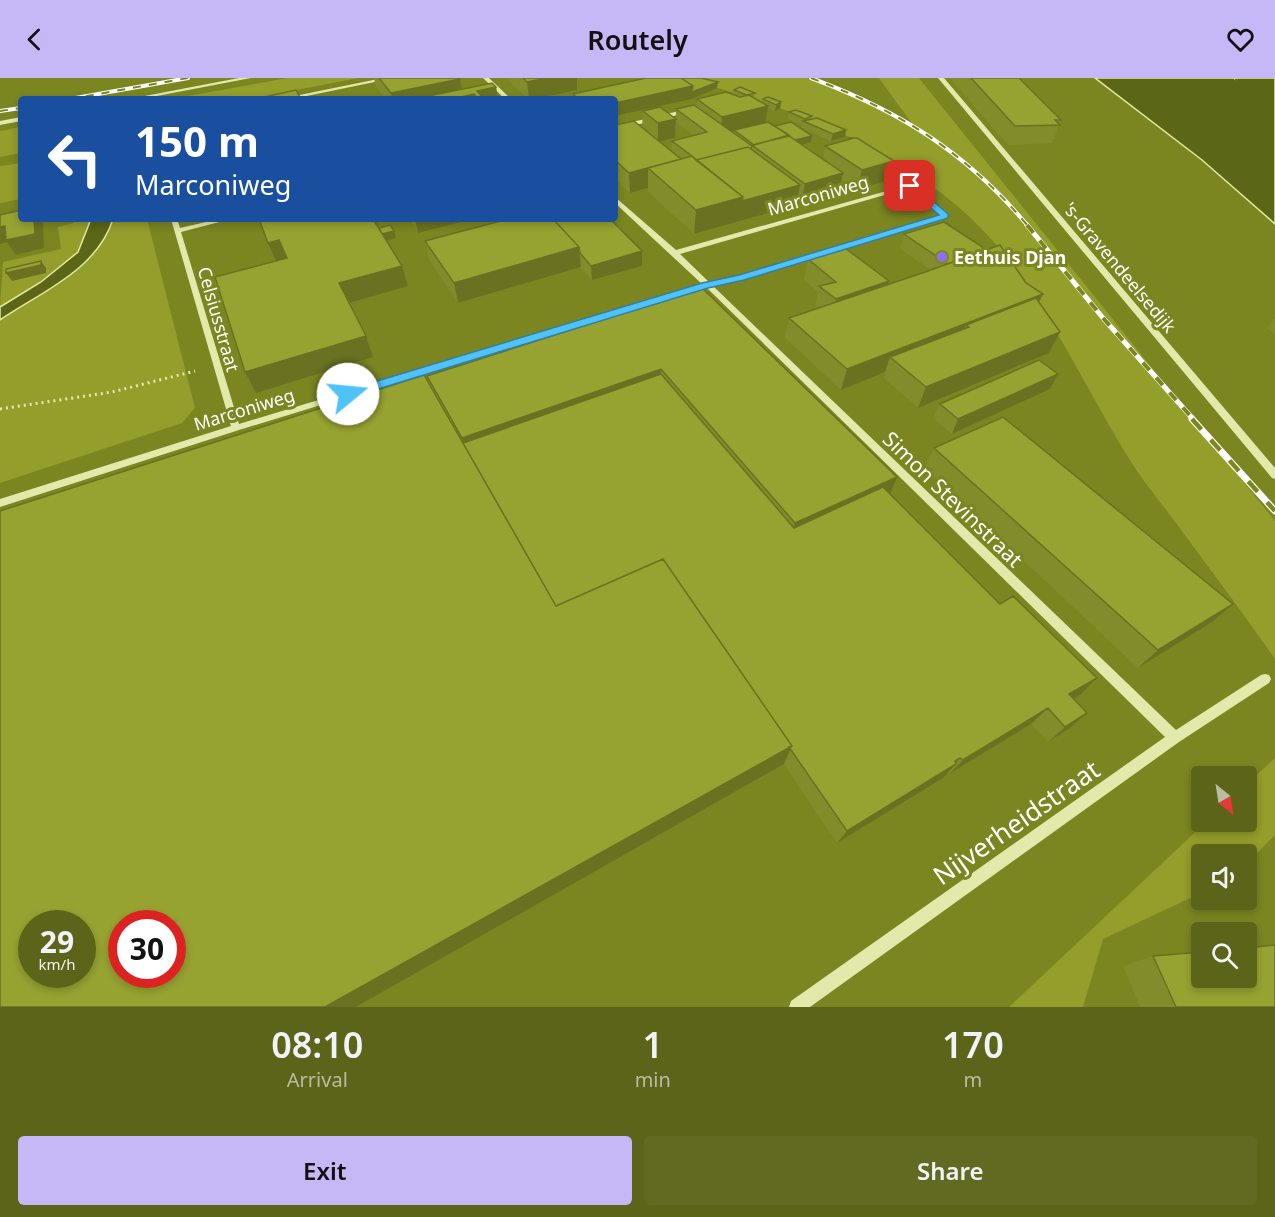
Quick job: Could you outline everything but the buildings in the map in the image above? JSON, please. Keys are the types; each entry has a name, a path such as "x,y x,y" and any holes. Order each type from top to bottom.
{"street":[{"path":"149,96 248,78"},
{"path":"298,96 391,78"},
{"path":"486,78 505,96"},
{"name":"'s-Gravendeelsedijk","path":"941,78 1275,475"},
{"path":"618,127 696,109"},
{"path":"0,123 18,120"},
{"name":"Marconiweg","path":"0,503 236,428 706,285 741,278 945,216 910,186 675,254"},
{"name":"Simon Stevinstraat","path":"618,202 675,254 1175,738"},
{"name":"Celsiusstraat","path":"175,222 236,428"},
{"path":"177,231 215,222"},
{"name":"Nijverheidstraat","path":"797,1007 1175,738 1265,679"}],"path":[{"path":"0,409 112,392 216,366"}],"shaded area":[{"path":"288,78 359,78 265,96 188,96"},
{"path":"679,78 814,78 859,96 913,125 879,78 919,78 1275,521 1275,659 1133,465 1055,330 1022,278 973,220 937,190 898,163 856,140 812,120 767,104 723,89"},
{"path":"1095,78 1275,78 1275,224 1202,160"},
{"path":"18,128 18,154 0,157 0,131"},
{"path":"18,163 18,200 0,203 0,166"},
{"path":"90,222 78,252 41,282 0,307 3,262 61,249 58,227"},
{"path":"90,222 112,222 105,237 81,266 50,289 0,320 0,307 41,282 78,252"},
{"path":"112,222 148,222 195,408 182,423 0,483 0,320 109,232"},
{"path":"1275,758 1275,835 1257,853 1257,844 1191,844 1191,898 1103,939 1083,1007 1009,1007 1195,832 1257,832 1257,775"}],"railway":[{"path":"87,96 188,78"},
{"path":"811,78 874,105 930,137 981,177 1028,226"},
{"path":"0,111 18,108"},
{"path":"1027,225 1103,318 1194,420"},
{"path":"1192,419 1275,511"}],"place":[{"name":"Eethuis Djan","path":"942,257"}],"route":[{"path":"348,394 706,285 741,278 945,216 910,186"}]}
